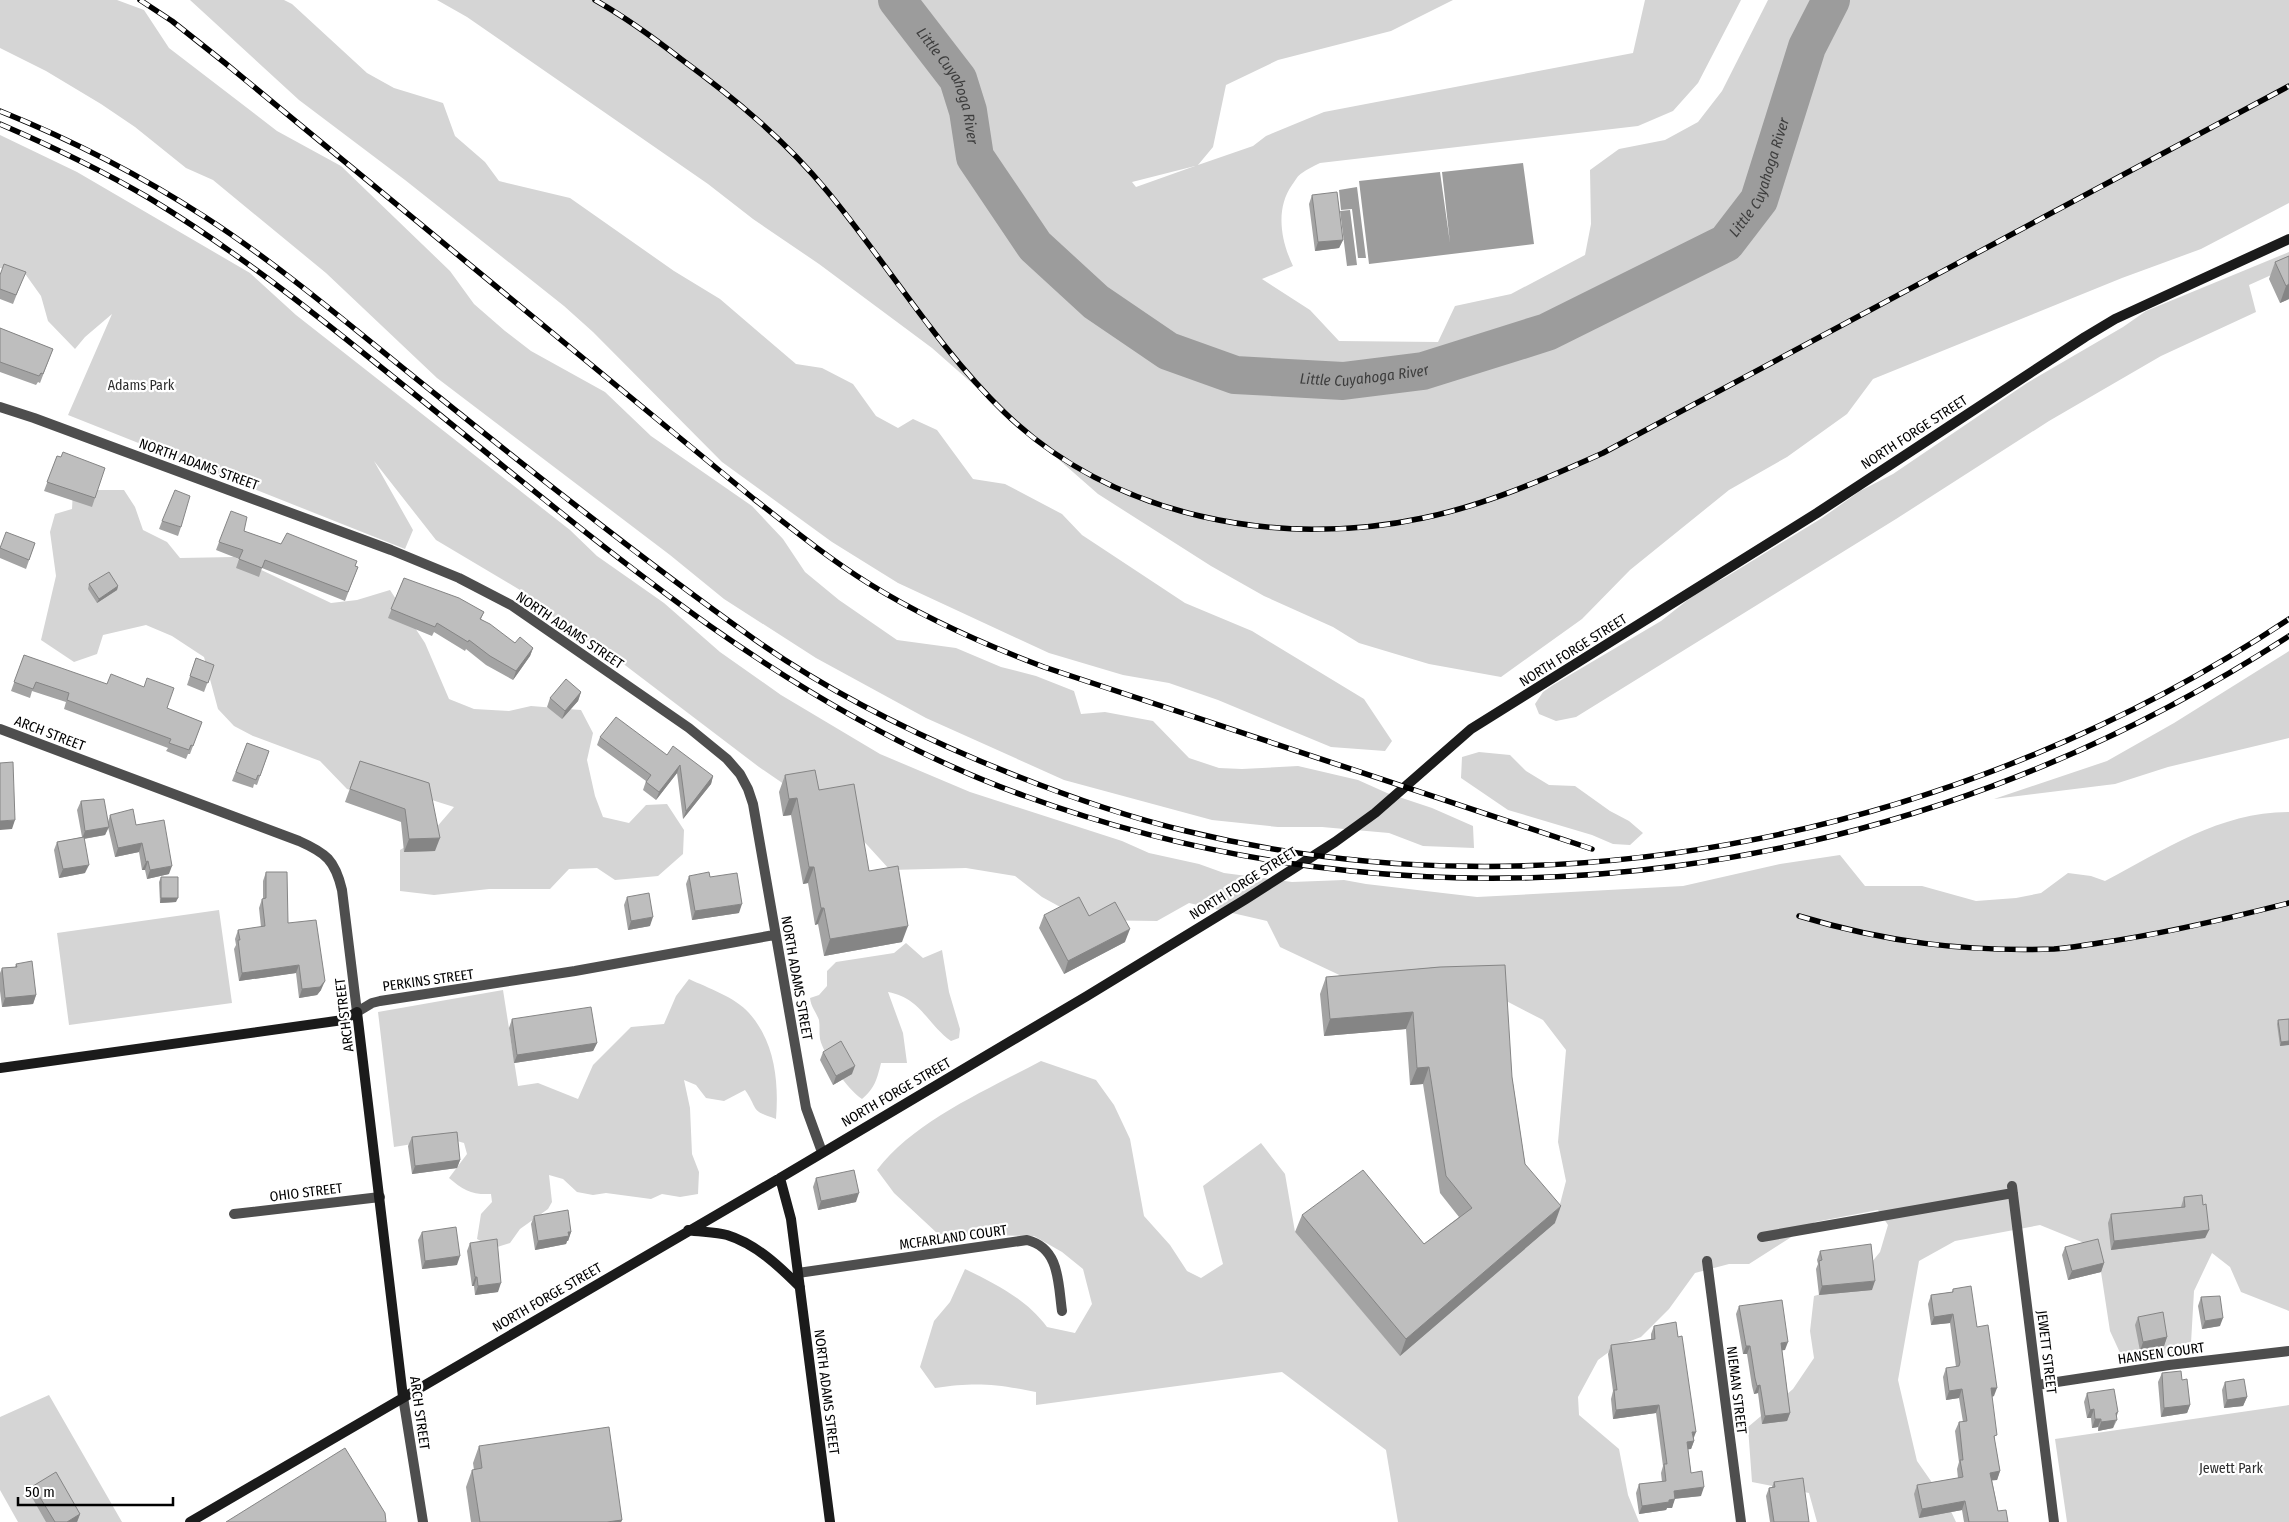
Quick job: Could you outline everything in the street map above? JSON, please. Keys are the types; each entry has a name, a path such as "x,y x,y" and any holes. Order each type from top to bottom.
{"street":[{"name":"NORTH FORGE STREET","path":"190,1522 780,1178 1087,996 1335,842 1375,813 1471,730 1817,513 2085,337 2115,319 2289,239"},
{"name":"NORTH ADAMS STREET","path":"0,407 44,421 391,550 459,578 511,606 689,728 727,759 740,774 748,789 752,804 765,867 774,935 806,1108 822,1152"},
{"name":"ARCH STREET","path":"0,729 299,841 316,849 330,859 338,871 342,890 380,1197 403,1397 423,1522"},
{"name":"PERKINS STREET","path":"0,1068 343,1020 372,1003 380,1001 575,971 774,935"},
{"name":"NORTH ADAMS STREET","path":"780,1178 791,1219 830,1522"},
{"name":"JEWETT STREET","path":"1762,1237 2012,1190 2054,1522"},
{"name":"OHIO STREET","path":"234,1214 380,1197"},
{"path":"688,1230 725,1235 743,1241 777,1263 800,1287"},
{"name":"MCFARLAND COURT","path":"798,1273 1027,1240 1038,1243 1050,1254 1056,1271 1062,1311"},
{"name":"NIEMAN STREET","path":"1706,1262 1741,1522"},
{"name":"HANSEN COURT","path":"2037,1385 2169,1365 2289,1351"}],"green space":[{"path":"0,0 117,0 144,10 169,48 277,131 341,166 450,271 474,304 505,331 531,351 605,392 651,436 752,506 783,539 805,572 839,600 897,640 956,648 1001,667 1036,676 1074,691 1081,714 1105,712 1153,721 1189,758 1219,768 1242,769 1298,766 1358,780 1473,826 1474,848 1423,846 1389,833 1322,827 1278,827 1212,820 1064,780 926,718 816,658 724,599 670,555 437,378 326,273 213,180 186,168 135,127 101,104 46,71 0,48"},
{"path":"190,0 284,0 292,4 367,73 394,88 443,103 455,136 485,162 499,181 570,198 674,271 720,299 796,364 822,368 853,384 876,416 898,428 913,419 937,430 973,479 1005,484 1062,514 1082,535 1185,603 1252,631 1364,699 1392,741 1385,751 1331,747 1218,700 1169,683 1123,675 1049,653 898,583 832,542 722,462 593,332 564,306 405,180 299,100"},
{"path":"437,0 1453,0 1391,31 1278,60 1226,85 1213,147 1198,165 1253,146 1266,136 1324,112 1633,53 1645,0 1741,0 1698,83 1673,111 1638,126 1320,163 1301,174 1287,194 1283,204 1282,215 1285,246 1293,266 1262,279 1310,310 1339,341 1438,342 1455,306 1511,294 1585,255 1591,224 1590,170 1619,149 1665,140 1698,122 1722,91 1768,0 2289,0 2289,203 2201,249 2122,278 1873,379 1847,414 1787,457 1729,490 1630,570 1582,619 1501,677 1429,664 1359,643 1333,627 1264,596 1211,566 1098,494 932,348 819,264 753,219 708,184 467,17","holes":["1195,166 1136,187 1132,182"]},
{"name":"Adams Park","path":"0,135 77,172 250,273 296,315 570,530 597,556 664,603 720,652 781,695 880,754 970,792 1122,841 1149,853 1199,864 1224,873 1292,882 1344,880 1477,897 1683,886 1780,864 1840,855 1865,886 1922,886 1976,901 2016,898 2041,893 2068,873 2091,876 2105,881 2193,835 2216,826 2239,818 2289,812 2289,1311 2241,1292 2230,1267 2212,1253 2194,1291 2191,1343 2163,1356 2121,1355 2110,1331 2101,1272 2094,1247 2040,1225 1955,1241 1919,1261 1898,1380 1917,1461 1949,1507 1956,1522 1817,1522 1809,1493 1752,1482 1748,1427 1793,1389 1814,1358 1810,1331 1814,1296 1844,1287 1871,1263 1880,1252 1888,1225 1878,1210 1815,1222 1749,1264 1729,1264 1695,1273 1669,1309 1641,1337 1617,1346 1598,1360 1578,1397 1579,1415 1619,1449 1628,1495 1639,1522 1398,1522 1386,1450 1282,1372 1036,1405 1036,1392 1022,1389 974,1385 935,1388 920,1367 934,1321 950,1302 965,1269 1020,1300 1047,1327 1075,1333 1092,1304 1083,1269 1062,1252 1034,1236 938,1234 894,1193 877,1170 892,1152 911,1136 975,1095 1041,1061 1096,1080 1114,1105 1130,1139 1144,1216 1170,1245 1187,1271 1201,1278 1223,1264 1203,1186 1261,1143 1285,1174 1295,1232 1400,1355 1555,1223 1566,1181 1558,1142 1566,1050 1543,1020 1462,978 1350,980 1280,947 1267,921 1189,903 1157,921 1084,920 1042,897 1015,876 966,868 890,870 858,835 759,767 613,656 568,629 520,590 436,540 374,461 413,530 405,549 68,415 112,314 85,337 75,349 48,321 41,296 26,275 0,268"},
{"path":"2289,252 2289,267 2249,285 2256,312 2161,356 2049,421 1896,519 1576,717 1556,721 1539,714 1535,704 1543,692 1553,685 1661,621 1699,591 1726,577 1822,518 1860,491 1893,474 2027,383 2123,327 2146,311"},
{"path":"73,490 124,490 135,507 143,530 167,542 180,558 234,557 331,603 357,600 390,590 425,643 449,699 474,709 509,711 531,706 581,710 593,733 587,760 595,796 603,817 629,823 646,805 667,804 684,830 683,854 658,876 615,880 597,868 569,869 550,889 489,889 434,895 400,891 400,850 435,829 454,807 416,795 383,801 347,789 320,761 253,736 234,726 218,709 204,657 172,636 146,625 103,635 97,654 74,662 41,640 56,576 50,532 55,514 72,509"},
{"path":"2289,651 2289,738 2168,767 2115,784 1994,799 2107,761 2174,723"},
{"path":"1479,752 1510,755 1526,771 1549,785 1575,786 1610,811 1629,821 1643,833 1630,845 1613,844 1592,835 1508,810 1461,778 1462,757"},
{"path":"219,910 232,1003 69,1025 57,933"},
{"path":"906,943 923,958 942,950 949,992 960,1029 959,1038 951,1041 916,1006 899,995 888,992 903,1033 907,1063 881,1063 875,1083 862,1099 844,1081 826,1054 820,1039 819,1020 812,1007 810,998 819,995 827,986 827,971 836,962 894,953"},
{"path":"689,979 713,989 736,1002 758,1024 770,1050 777,1091 776,1119 758,1111 745,1090 724,1101 706,1098 696,1085 684,1080 690,1108 692,1154 699,1172 698,1194 680,1197 662,1194 651,1199 606,1193 593,1195 577,1192 563,1179 549,1175 552,1202 548,1209 520,1229 510,1243 494,1248 477,1239 481,1214 492,1202 491,1194 478,1194 468,1191 449,1178 467,1154 464,1143 457,1141 455,1137 394,1147 378,1012 503,990 518,1086 538,1083 578,1099 593,1065 631,1027 664,1024 676,996"},
{"path":"49,1395 122,1522 18,1522 0,1490 0,1417"},
{"name":"Jewett Park","path":"2289,1405 2289,1522 2067,1522 2055,1439"}],"shaded area":[{"path":"1523,163 1534,244 1369,264 1359,181 1440,172 1450,243 1442,172"},
{"path":"1357,187 1366,258 1358,258 1352,209 1341,210 1339,190"},
{"path":"1350,210 1357,265 1347,266 1340,211"}],"building":[{"path":"1337,192 1343,240 1318,242 1312,195"},
{"path":"2289,256 2289,284 2286,286 2275,262"},
{"path":"4,264 26,272 16,295 0,289 0,275"},
{"path":"0,328 53,349 43,374 41,373 39,376 0,362"},
{"path":"63,452 105,468 95,498 47,482 57,456 61,457"},
{"path":"175,490 190,496 181,527 162,521"},
{"path":"231,511 247,517 244,531 281,544 287,533 357,561 355,566 358,567 348,592 265,560 262,568 239,559 243,550 219,542"},
{"path":"6,532 35,543 29,560 0,548"},
{"path":"109,572 118,586 99,599 89,584"},
{"path":"404,578 459,598 484,612 480,619 490,624 515,643 520,637 533,648 516,671 490,656 469,640 468,642 437,623 435,627 391,609"},
{"path":"24,655 107,684 111,674 144,687 147,678 174,688 167,708 202,722 193,746 191,745 189,750 169,743 171,739 67,700 69,693 36,682 33,689 14,682"},
{"path":"196,658 214,665 208,683 190,676"},
{"path":"566,679 581,692 565,711 550,698"},
{"path":"616,717 667,755 673,746 713,776 686,811 680,765 659,792 646,782 651,775 600,737"},
{"path":"247,743 269,751 260,776 258,775 256,780 236,772"},
{"path":"360,761 429,783 440,838 409,839 405,809 350,789"},
{"path":"13,762 15,820 0,821 0,763"},
{"path":"815,770 819,790 854,784 869,871 898,866 908,926 830,939 824,908 821,908 814,867 809,867 797,798 789,799 785,775"},
{"path":"104,799 109,827 85,831 81,801"},
{"path":"133,809 136,825 164,820 172,866 150,870 148,861 146,862 142,843 118,848 110,815"},
{"path":"84,837 89,865 63,869 57,842"},
{"path":"266,872 287,872 288,923 316,920 325,981 320,987 302,989 299,965 242,973 238,930 265,926 262,899 266,898"},
{"path":"709,872 710,877 737,873 742,904 695,911 689,876"},
{"path":"161,877 178,877 178,898 161,898"},
{"path":"649,893 653,917 631,921 627,897"},
{"path":"1079,897 1089,916 1115,902 1130,929 1068,961 1044,915"},
{"path":"32,961 36,995 5,998 2,968 17,967 16,964"},
{"path":"1505,965 1512,1077 1525,1164 1561,1206 1406,1339 1302,1215 1363,1170 1424,1244 1472,1208 1446,1176 1429,1067 1417,1068 1413,1012 1330,1019 1326,977 1440,967"},
{"path":"591,1007 597,1043 517,1055 512,1019"},
{"path":"2289,1019 2289,1041 2281,1042 2278,1020"},
{"path":"841,1041 855,1066 836,1076 823,1052"},
{"path":"457,1132 460,1160 415,1166 412,1137"},
{"path":"854,1170 859,1193 821,1201 816,1178"},
{"path":"2202,1195 2203,1205 2206,1204 2209,1230 2114,1241 2111,1214 2185,1207 2184,1197"},
{"path":"568,1210 571,1232 568,1232 569,1236 538,1241 534,1216"},
{"path":"456,1227 460,1256 425,1261 422,1232"},
{"path":"497,1239 501,1283 478,1286 470,1243"},
{"path":"2098,1239 2104,1263 2072,1271 2065,1247"},
{"path":"1871,1244 1875,1281 1822,1286 1819,1261 1822,1260 1820,1251"},
{"path":"1971,1286 1977,1327 1988,1325 1997,1388 1991,1388 1997,1435 1994,1436 2000,1471 1990,1473 1998,1511 2006,1510 2008,1522 1969,1522 1965,1501 1922,1509 1917,1485 1963,1477 1960,1460 1963,1460 1959,1422 1967,1421 1962,1389 1949,1391 1946,1368 1959,1366 1960,1362 1953,1314 1934,1317 1931,1295 1953,1292 1953,1289"},
{"path":"2220,1296 2223,1318 2205,1321 2201,1297"},
{"path":"1782,1300 1788,1342 1781,1343 1790,1413 1765,1416 1760,1385 1757,1386 1755,1378 1750,1346 1746,1346 1739,1306"},
{"path":"2163,1312 2167,1337 2143,1342 2138,1317"},
{"path":"1676,1322 1678,1337 1682,1336 1696,1432 1692,1432 1694,1441 1687,1442 1691,1473 1702,1471 1704,1487 1674,1491 1675,1499 1669,1500 1669,1502 1642,1506 1639,1484 1666,1481 1664,1464 1667,1464 1659,1405 1616,1410 1614,1390 1617,1390 1611,1345 1655,1339 1654,1326"},
{"path":"2181,1371 2182,1380 2187,1379 2190,1405 2164,1408 2162,1373"},
{"path":"2244,1379 2247,1397 2227,1400 2225,1382"},
{"path":"2114,1389 2118,1412 2116,1413 2117,1420 2101,1422 2101,1419 2095,1419 2094,1409 2090,1410 2087,1393"},
{"path":"609,1427 622,1520 607,1522 480,1522 472,1470 482,1468 479,1446"},
{"path":"345,1448 385,1513 386,1522 226,1522"},
{"path":"56,1472 80,1514 67,1522 55,1522 33,1486"},
{"path":"1803,1478 1809,1522 1774,1522 1769,1488 1775,1487 1774,1482"}],"waterway":[{"name":"Little Cuyahoga River","path":"897,0 958,79 968,111 975,157 1035,246 1096,302 1168,351 1235,375 1343,381 1423,371 1547,332 1726,243 1759,200 1807,47 1831,0"}],"railway":[{"path":"140,0 172,21 225,63 754,499 839,563 889,596 954,630 1044,667 1592,849"},
{"path":"595,0 639,28 701,74 758,120 794,154 849,218 934,332 979,387 1004,412 1047,448 1095,477 1146,500 1200,516 1256,526 1312,529 1368,527 1446,513 1492,499 1603,453 2289,86"},
{"path":"0,111 79,146 131,173 235,237 324,304 516,459 634,550 754,639 807,674 892,721 980,761 1082,800 1133,817 1186,831 1328,857 1472,866 1616,860 1759,839 1899,803 2035,754 2166,692 2289,619"},
{"path":"0,124 76,159 131,188 209,236 322,320 625,563 710,626 784,676 902,743 983,780 1025,796 1186,844 1349,871 1513,878 1675,866 1836,835 1992,786 2144,720 2289,636"},
{"path":"1799,916 1862,933 1893,939 1956,947 2020,950 2071,947 2171,931 2289,903"}]}
